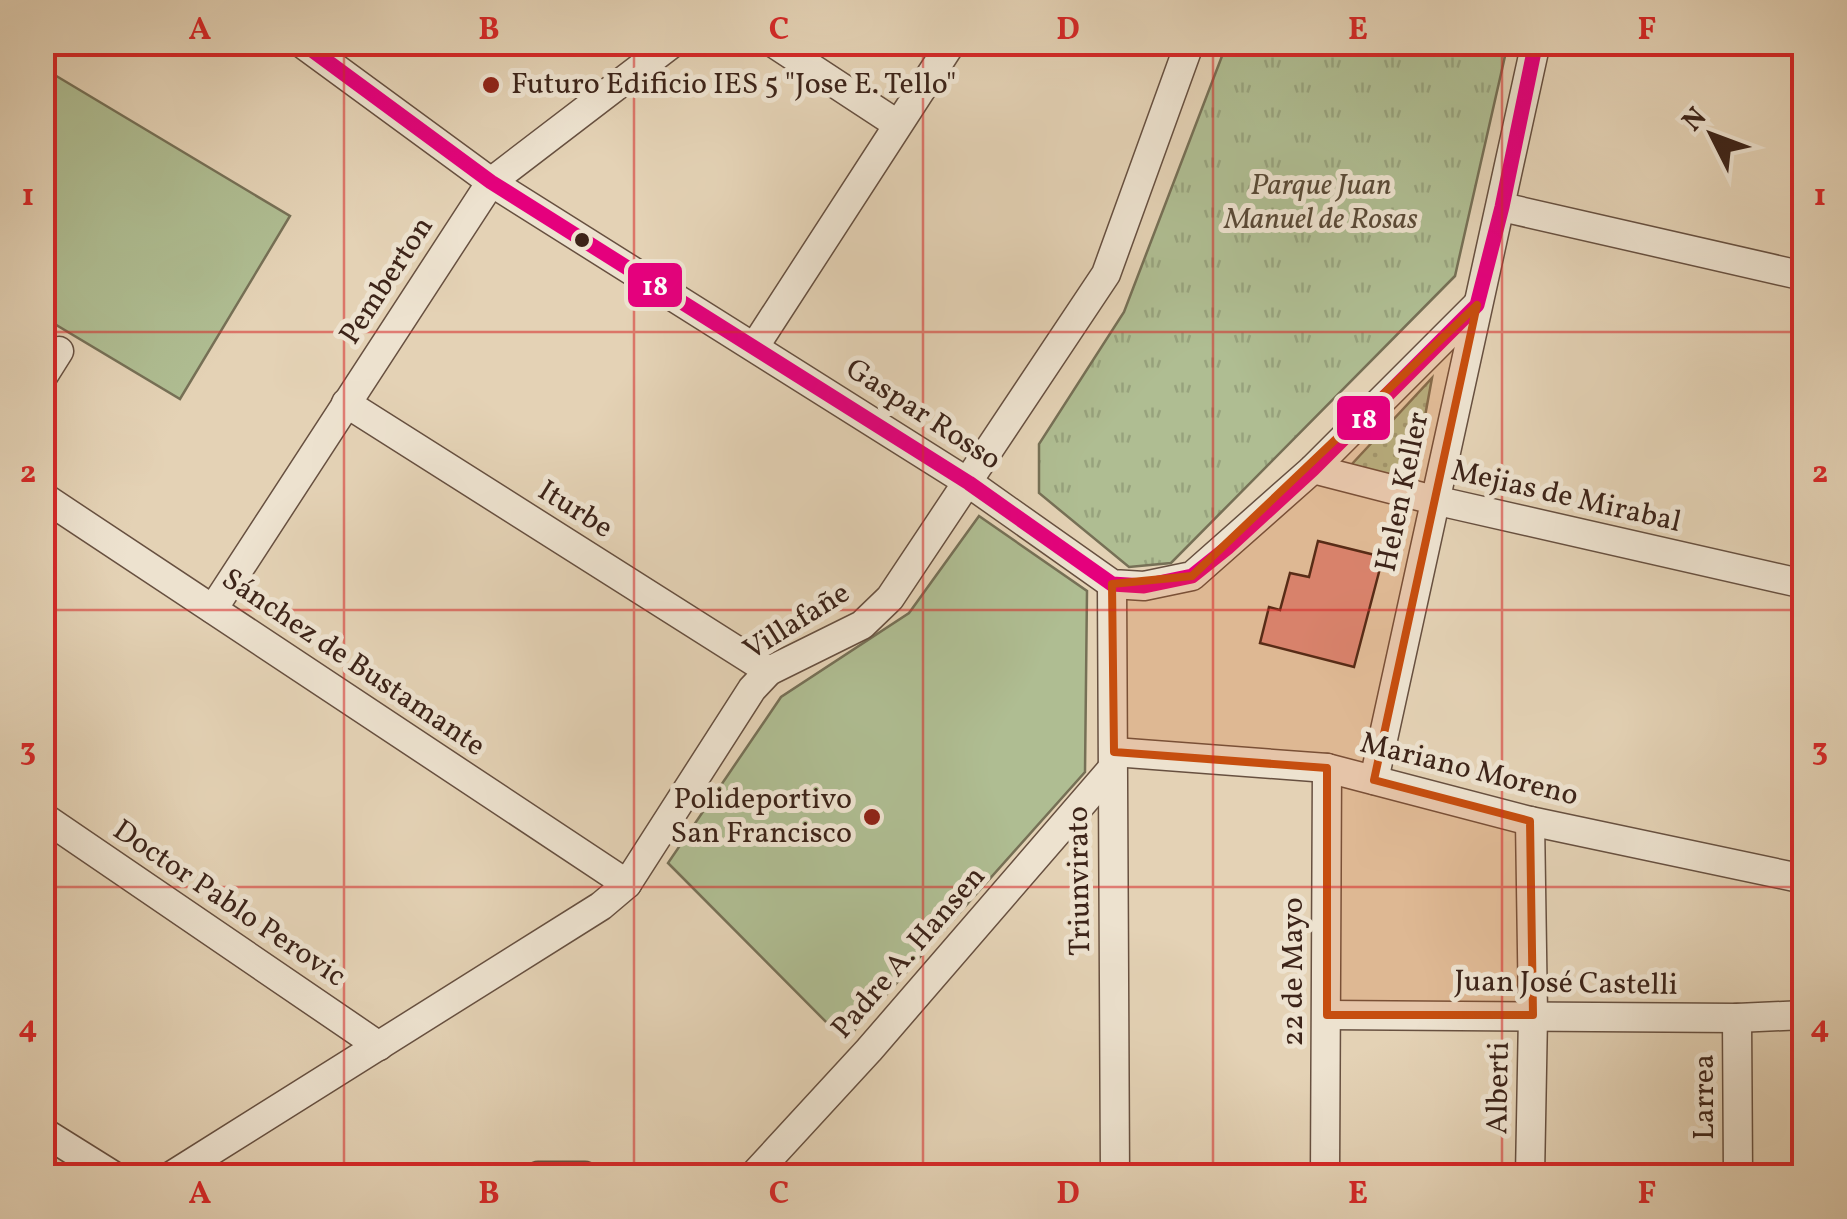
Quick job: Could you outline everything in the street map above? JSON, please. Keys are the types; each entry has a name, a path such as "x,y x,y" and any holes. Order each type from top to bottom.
{"street":[{"name":"Gaspar Rosso","path":"300,42 491,182 970,483 1112,584"},
{"name":"Pemberton","path":"212,609 491,182 674,42"},
{"path":"772,42 897,124"},
{"path":"755,346 952,42"},
{"name":"Villafañe","path":"171,1176 601,906 627,884 752,690 770,671 862,626 890,598 1106,274 1190,42"},
{"name":"Helen Keller","path":"1374,780 1536,42"},
{"path":"1502,207 1804,276"},
{"path":"1112,584 1144,586 1192,576 1313,469 1477,305"},
{"path":"42,378 59,351"},
{"name":"Iturbe","path":"346,403 770,671"},
{"name":"Mejias de Mirabal","path":"1313,469 1804,584"},
{"name":"Sánchez de Bustamante","path":"42,496 627,884"},
{"name":"Triunvirato","path":"1112,584 1115,1176"},
{"name":"Mariano Moreno","path":"1113,761 1327,768 1530,821 1804,879"},
{"name":"Padre A. Hansen","path":"754,1176 869,1050 1113,761"},
{"name":"22 de Mayo","path":"1325,1176 1327,768"},
{"name":"Doctor Pablo Perovic","path":"42,816 379,1046"},
{"name":"Alberti","path":"1530,821 1530,1176"},
{"name":"Juan José Castelli","path":"1327,1015 1804,1016"},
{"name":"Larrea","path":"1737,1018 1738,1176"},
{"path":"42,1131 114,1176"},
{"path":"538,1176 585,1176"}],"highlighted area":[{"path":"1477,305 1374,780 1530,821 1533,1015 1327,1015 1327,768 1114,752 1112,584 1192,576"}],"green space":[{"name":"Parque Juan Manuel de Rosas","path":"1227,43 1508,43 1455,276 1171,563 1129,567 1039,493 1039,444 1124,312"},
{"path":"43,68 290,216 180,399 43,317"},
{"path":"1432,378 1413,482 1351,465"},
{"name":"Polideportivo San Francisco","path":"979,516 1087,591 1085,772 845,1041 668,863 781,697 909,613"}],"building":[{"path":"1318,541 1383,557 1354,667 1260,643 1269,607 1280,610 1290,573 1309,577"}],"transit line":[{"name":"18","path":"301,42 491,182 969,483 1112,584 1144,586 1192,576 1227,548 1313,469 1477,305 1536,42"}],"place":[{"name":"Futuro Edificio IES 5 \"Jose E. Tello\"","path":"491,85"},
{"name":"Polideportivo San Francisco","path":"872,817"}]}
